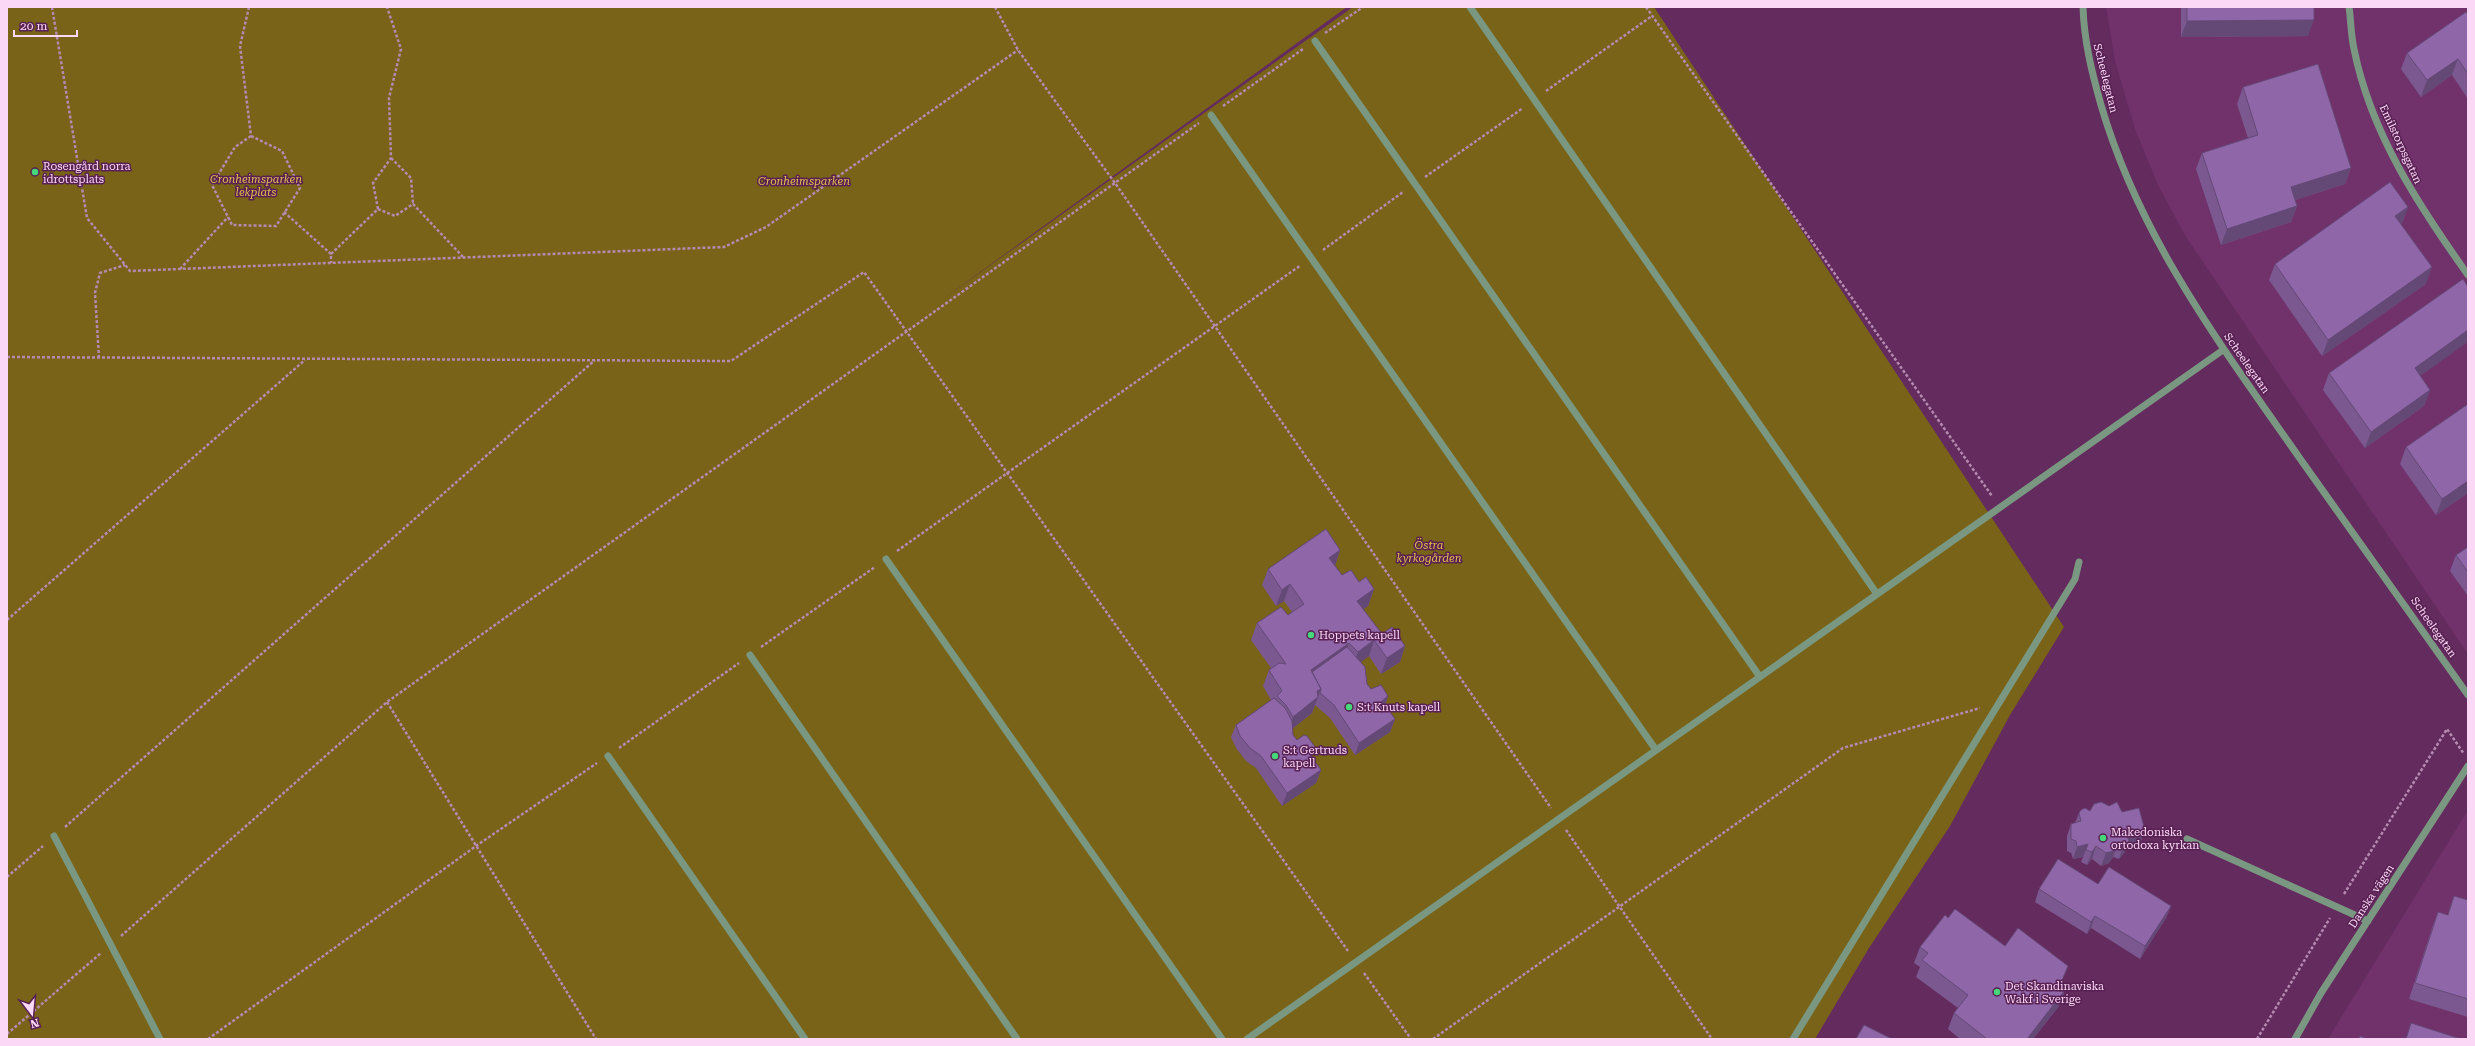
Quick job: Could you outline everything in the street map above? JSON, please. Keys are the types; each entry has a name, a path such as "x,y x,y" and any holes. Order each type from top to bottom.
{"street":[{"path":"1470,7 1877,594"},
{"name":"Scheelegatan","path":"2083,7 2084,32 2094,80 2120,163 2150,230 2223,350 2468,695"},
{"name":"Emilstorpsgatan","path":"2349,7 2354,49 2367,95 2392,155 2409,190 2468,275"},
{"path":"1315,41 1760,677"},
{"path":"1211,115 1656,750"},
{"path":"1247,1039 2223,350"},
{"path":"886,559 1222,1039"},
{"path":"1793,1039 2075,579 2079,562"},
{"path":"750,655 1017,1039"},
{"path":"608,756 805,1039"},
{"name":"Danska vägen","path":"2295,1039 2321,993 2468,766"},
{"path":"54,836 160,1039"},
{"path":"2187,839 2336,906 2368,922"}],"path":[{"path":"52,7 87,218 130,270 724,247 766,227 1018,50"},
{"path":"250,7 240,46 251,136"},
{"path":"378,209 373,183 391,158 389,98 401,49 387,7"},
{"path":"995,7 1018,50 1115,183 1712,1039"},
{"path":"7,1034 387,702 1363,7"},
{"path":"1646,7 2000,507"},
{"path":"1007,473 1652,16"},
{"path":"251,136 282,151 300,188 276,226 232,225 212,185 235,147 251,136"},
{"path":"391,158 411,178 413,204 464,258"},
{"path":"378,209 395,216 413,204"},
{"path":"331,263 331,254 378,209"},
{"path":"284,212 331,254"},
{"path":"180,269 228,217"},
{"path":"98,358 95,292 100,273 125,265"},
{"path":"7,357 306,360 596,359 731,361 864,272 1411,1039"},
{"path":"7,878 596,359"},
{"path":"7,620 306,360"},
{"path":"387,702 596,1039"},
{"path":"1433,1039 1843,748 1999,702"},
{"path":"2257,1039 2336,906 2447,729 2468,759"}],"shaded area":[{"path":"2106,7 2468,7 2468,654 2186,237 2158,185 2135,129 2115,61"},
{"path":"2468,810 2468,1039 2328,1039"}],"green space":[{"name":"Östra kyrkogården","path":"7,7 1347,7 940,301 1353,7 1654,7 2064,627 2010,715 1950,826 1869,948 1815,1039 7,1039"}],"building":[{"path":"2187,7 2314,7 2314,20 2187,21"},
{"path":"2466,12 2468,15 2468,74 2458,59 2427,80 2407,53"},
{"path":"2318,64 2351,168 2291,187 2297,206 2227,229 2202,153 2258,135 2243,87"},
{"path":"2390,182 2408,207 2395,216 2432,267 2328,340 2275,264"},
{"path":"2463,279 2468,287 2468,330 2415,368 2430,390 2371,432 2329,373"},
{"path":"2468,404 2468,481 2442,499 2406,447"},
{"name":"Hoppets kapell","path":"1326,529 1340,550 1329,558 1342,575 1351,570 1359,582 1366,577 1374,589 1357,601 1382,634 1392,627 1405,646 1387,658 1374,640 1358,652 1349,643 1311,670 1321,689 1317,691 1318,697 1293,717 1286,705 1277,696 1282,691 1269,670 1279,663 1286,664 1257,623 1281,607 1288,615 1304,604 1290,584 1282,590 1268,569"},
{"path":"2468,547 2468,572 2456,555"},
{"name":"S:t Knuts kapell","path":"1347,647 1365,667 1367,684 1371,689 1381,685 1388,696 1382,701 1395,719 1359,743 1334,705 1320,693 1321,689 1312,672"},
{"name":"S:t Gertruds kapell","path":"1274,698 1285,708 1292,721 1293,735 1297,740 1304,735 1307,736 1315,747 1308,752 1321,770 1287,793 1261,756 1250,748 1240,736 1236,725"},
{"name":"Makedoniska ortodoxa kyrkan","path":"2101,802 2109,806 2117,802 2122,812 2139,808 2145,831 2127,835 2129,841 2124,846 2118,844 2113,851 2106,853 2096,846 2092,852 2086,850 2088,844 2077,847 2076,841 2071,839 2071,824 2081,821 2079,813 2081,810 2085,808 2090,811 2094,804"},
{"path":"2058,859 2098,884 2109,867 2171,906 2145,946 2095,916 2091,922 2039,889"},
{"path":"2454,896 2468,900 2468,999 2415,983 2438,912 2448,915"},
{"name":"Det Skandinaviska Wakf i Sverige","path":"1955,909 2005,946 2018,928 2068,966 2060,985 2065,990 2027,1039 1987,1039 1954,1013 1968,995 1922,960 1928,953 1920,947 1945,915 1948,918"},
{"path":"2411,1023 2461,1039 2406,1039"},
{"path":"1864,1025 1892,1039 1856,1039"},
{"path":"2360,1036 2367,1039 2359,1039"}],"place":[{"name":"Rosengård norra idrottsplats","path":"35,172"},
{"name":"Hoppets kapell","path":"1311,635"},
{"name":"S:t Knuts kapell","path":"1349,707"},
{"name":"S:t Gertruds kapell","path":"1275,756"},
{"name":"Makedoniska ortodoxa kyrkan","path":"2103,838"},
{"name":"Det Skandinaviska Wakf i Sverige","path":"1997,992"}],"park label":[{"name":"Cronheimsparken","path":"804,181"},
{"name":"Cronheimsparken lekplats","path":"256,185"}]}
